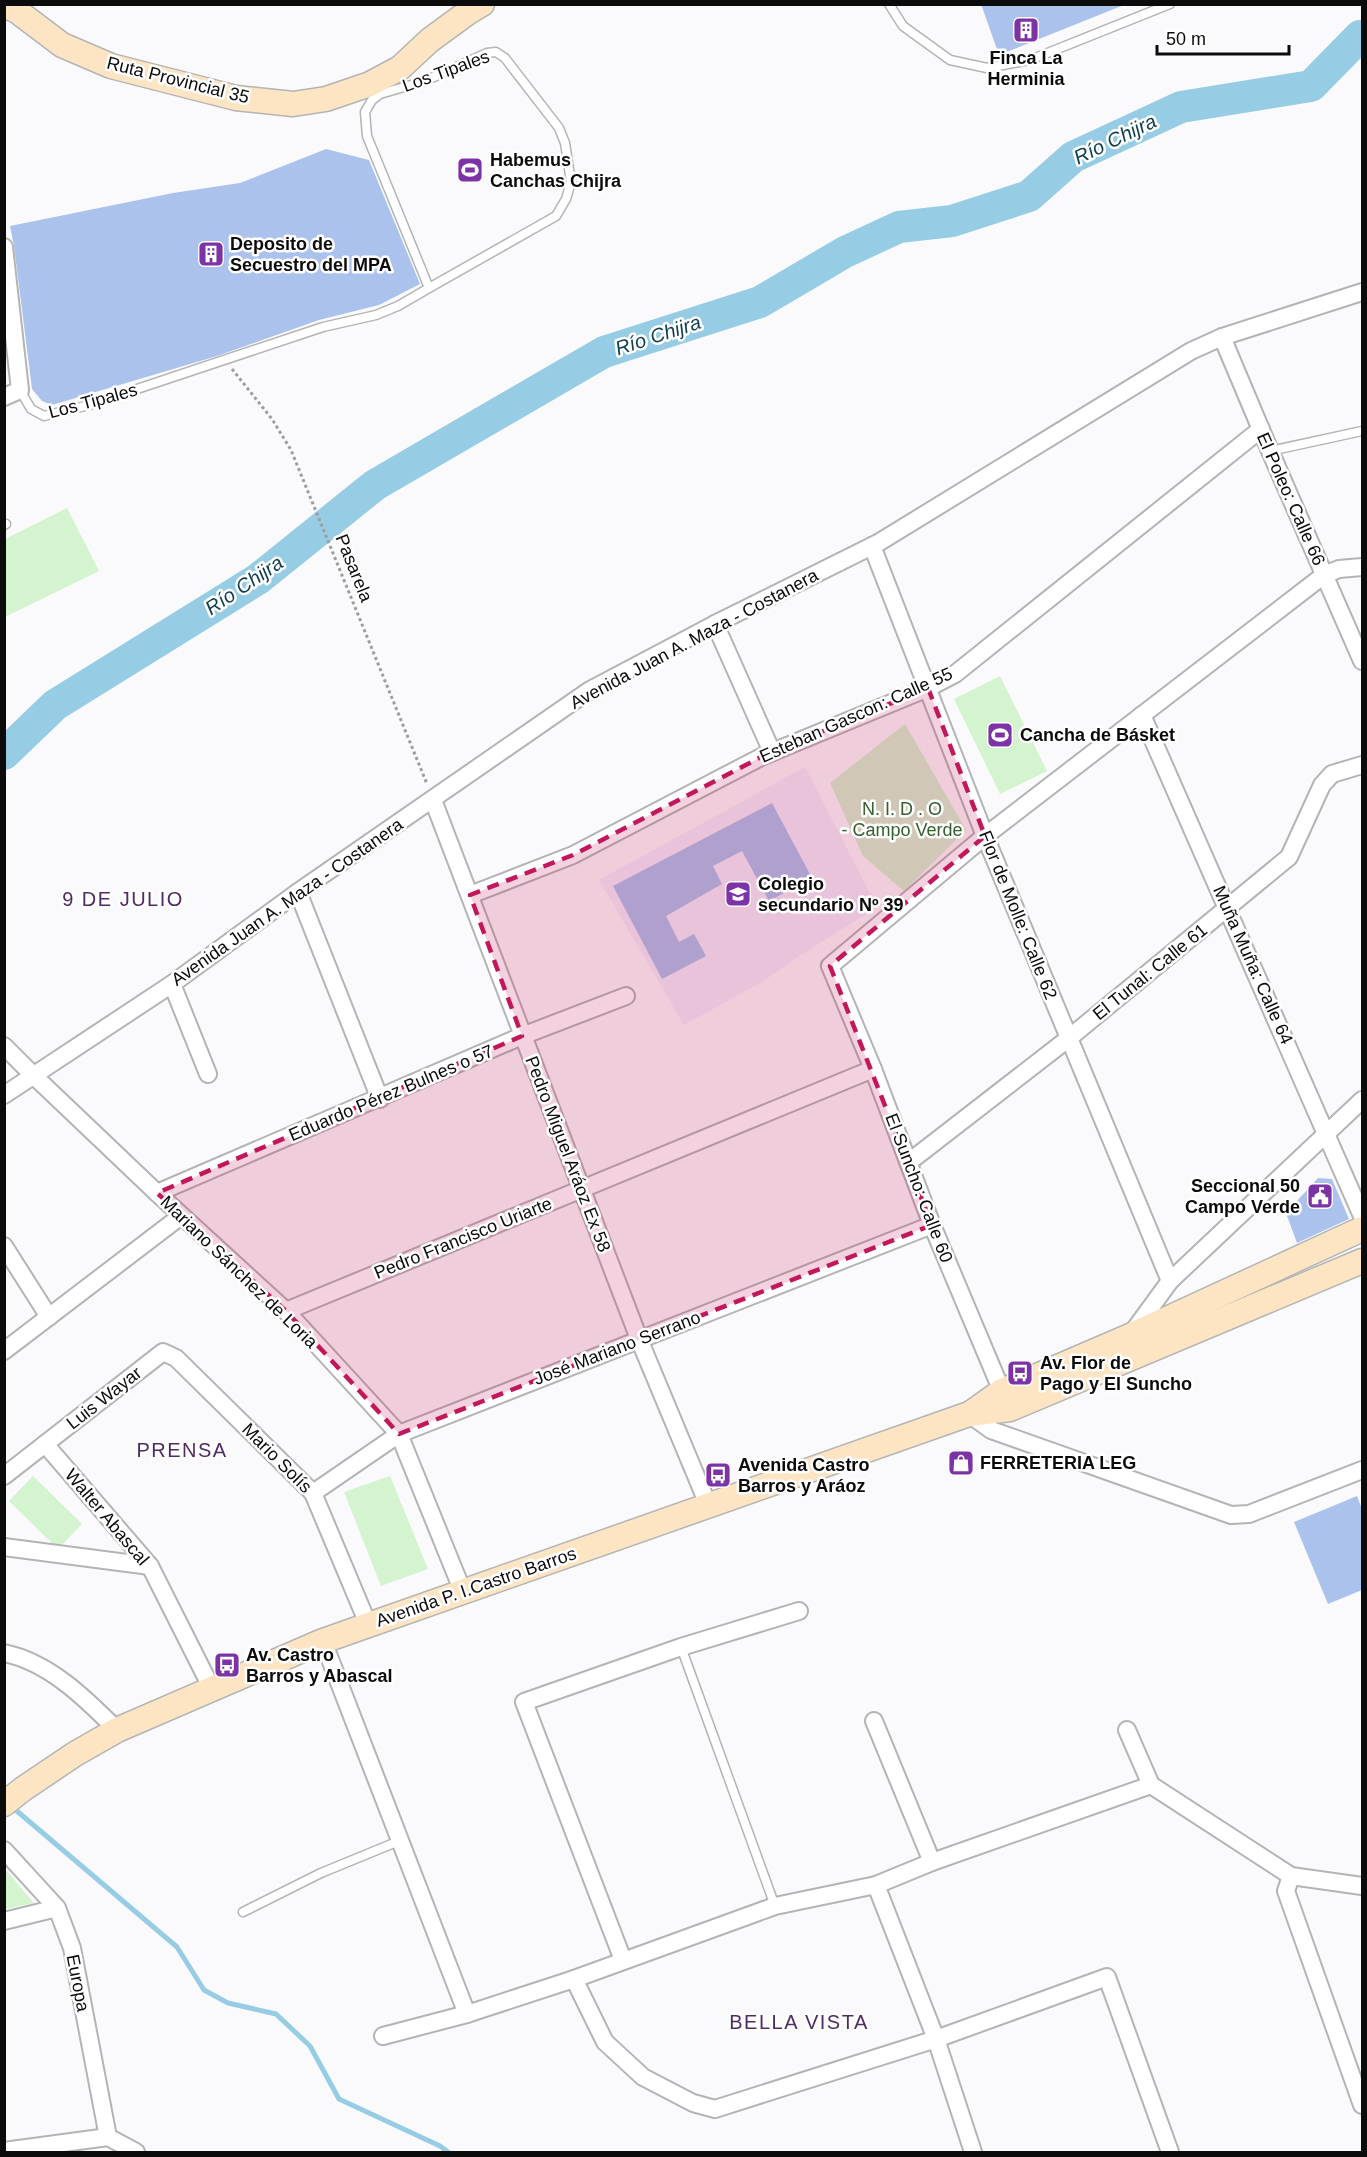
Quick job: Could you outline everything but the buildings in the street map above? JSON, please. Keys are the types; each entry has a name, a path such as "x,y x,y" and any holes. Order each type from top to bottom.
{"street":[{"name":"Ruta Provincial 35","path":"4,5 17,11 62,45 111,66 236,98 293,104 326,99 400,68 429,40 482,4"},
{"path":"5,254 12,393"},
{"name":"Avenida Juan A. Maza - Costanera","path":"4,1095 172,984 298,892 590,690 715,624 872,546 1191,351 1222,337 1362,292"},
{"name":"El Poleo: Calle 66","path":"1222,337 1362,661"},
{"name":"Esteban Gascon: Calle 55","path":"470,895 573,855 772,752 928,688 955,674 1261,429"},
{"name":"Flor de Molle: Calle 62","path":"872,546 985,836 1170,1281"},
{"path":"985,836 1324,575 1339,569 1362,567"},
{"path":"715,624 772,752"},
{"name":"Muña Muña: Calle 64","path":"1142,715 1362,1216"},
{"name":"El Tunal: Calle 61","path":"909,1162 1069,1038 1289,857 1322,785 1332,774 1362,765"},
{"name":"Pedro Miguel Aráoz Ex 58","path":"433,800 639,1339 709,1507"},
{"name":"El Suncho: Calle 60","path":"985,836 830,966 873,1069 933,1225 1006,1400"},
{"path":"298,892 380,1099"},
{"path":"172,984 208,1074"},
{"name":"Eduardo Pérez Bulnes o 57","path":"157,1193 522,1036 626,996"},
{"name":"Mariano Sánchez de Loria","path":"4,1046 181,1216 286,1311 399,1434 464,1592"},
{"name":"Pedro Francisco Uriarte","path":"286,1311 873,1069"},
{"path":"1130,1336 1170,1281 1362,1100"},
{"path":"4,1351 181,1216"},
{"name":"José Mariano Serrano","path":"313,1493 399,1434 933,1225"},
{"path":"1006,1400 1130,1336 1362,1229"},
{"path":"4,1246 49,1317"},
{"path":"1006,1400 1362,1261"},
{"name":"Luis Wayar","path":"4,1476 163,1352"},
{"name":"Mario Solís","path":"163,1352 176,1358 313,1493 368,1624"},
{"name":"Avenida P. I.Castro Barros","path":"4,1804 75,1754 117,1730 323,1641 709,1507 1006,1400"},
{"path":"969,1414 991,1430 1231,1515 1249,1514 1362,1470"},
{"name":"Walter Abascal","path":"45,1444 150,1566 212,1689"},
{"path":"4,1547 150,1566"},
{"path":"623,1960 524,1702 681,1647 798,1611"},
{"path":"323,1641 467,2014"},
{"path":"4,1653 17,1655 59,1678 93,1706 117,1730"},
{"path":"874,1721 932,1862"},
{"path":"1127,1730 1150,1785 1291,1876 1362,1886"},
{"path":"383,2036 467,2014 775,1906 876,1885 932,1862 1150,1785"},
{"name":"Europa","path":"4,1850 57,1908 72,1948 108,2137"},
{"path":"1291,1876 1286,1891 1362,2105"},
{"path":"876,1885 936,2039 973,2152"},
{"path":"4,1921 57,1908"},
{"path":"574,1978 605,2042 643,2078 693,2103 715,2109 936,2039 1107,1977 1170,2152"},
{"path":"4,2151 108,2137 136,2152"}],"lane":[{"path":"889,4 903,26 950,60 987,68 1030,60 1170,4"},
{"name":"Los Tipales","path":"12,393 31,410 44,416 89,405 323,327 376,315 398,306 556,216 566,199 571,182 565,143 559,128 505,58 496,52 487,52 425,81 380,94 372,100 365,112 367,136 429,288"},
{"path":"1270,451 1362,431"},
{"path":"681,1647 775,1906"},
{"path":"243,1912 321,1873 399,1841"}],"path":[{"name":"Pasarela","path":"225,361 272,419 291,450 433,800"}],"highlighted area":[{"path":"928,688 985,836 830,966 932,1225 399,1434 286,1311 157,1193 522,1036 470,895 573,855 763,756"}],"shaded area":[{"name":"Colegio secundario Nº 39","path":"805,767 877,907 762,982 684,1025 599,880"}],"green space":[{"path":"67,508 99,571 5,617 5,539"},
{"name":"Cancha de Básket","path":"1000,676 1047,771 1000,794 954,699"},
{"name":"N. I. D . O - Campo Verde","path":"905,724 966,830 904,891 863,856 830,783"},
{"path":"33,1476 82,1524 58,1549 9,1501"},
{"path":"390,1476 428,1569 381,1586 344,1492"},
{"path":"5,1869 34,1903 5,1909"}],"waterway":[{"name":"Río Chijra","path":"4,754 55,705 258,579 375,485 604,352 760,302 845,252 899,227 952,221 1029,196 1073,157 1181,107 1311,86 1362,36"},
{"path":"11,1806 177,1947 204,1990 228,2003 276,2014 310,2046 339,2099 440,2146 448,2152"}],"place":[{"name":"Finca La Herminia","path":"1026,30"},
{"name":"Habemus Canchas Chijra","path":"470,170"},
{"name":"Deposito de Secuestro del MPA","path":"211,254"},
{"name":"Cancha de Básket","path":"1000,735"},
{"name":"Colegio secundario Nº 39","path":"738,894"},
{"name":"Seccional 50 Campo Verde","path":"1320,1196"},
{"name":"Av. Flor de Pago y El Suncho","path":"1020,1373"},
{"name":"FERRETERIA LEG","path":"961,1463"},
{"name":"Avenida Castro Barros y Aráoz","path":"718,1475"},
{"name":"Av. Castro Barros y Abascal","path":"227,1665"}],"district":[{"name":"9 DE JULIO","path":"123,899"},
{"name":"PRENSA","path":"182,1450"},
{"name":"BELLA VISTA","path":"799,2022"}]}
